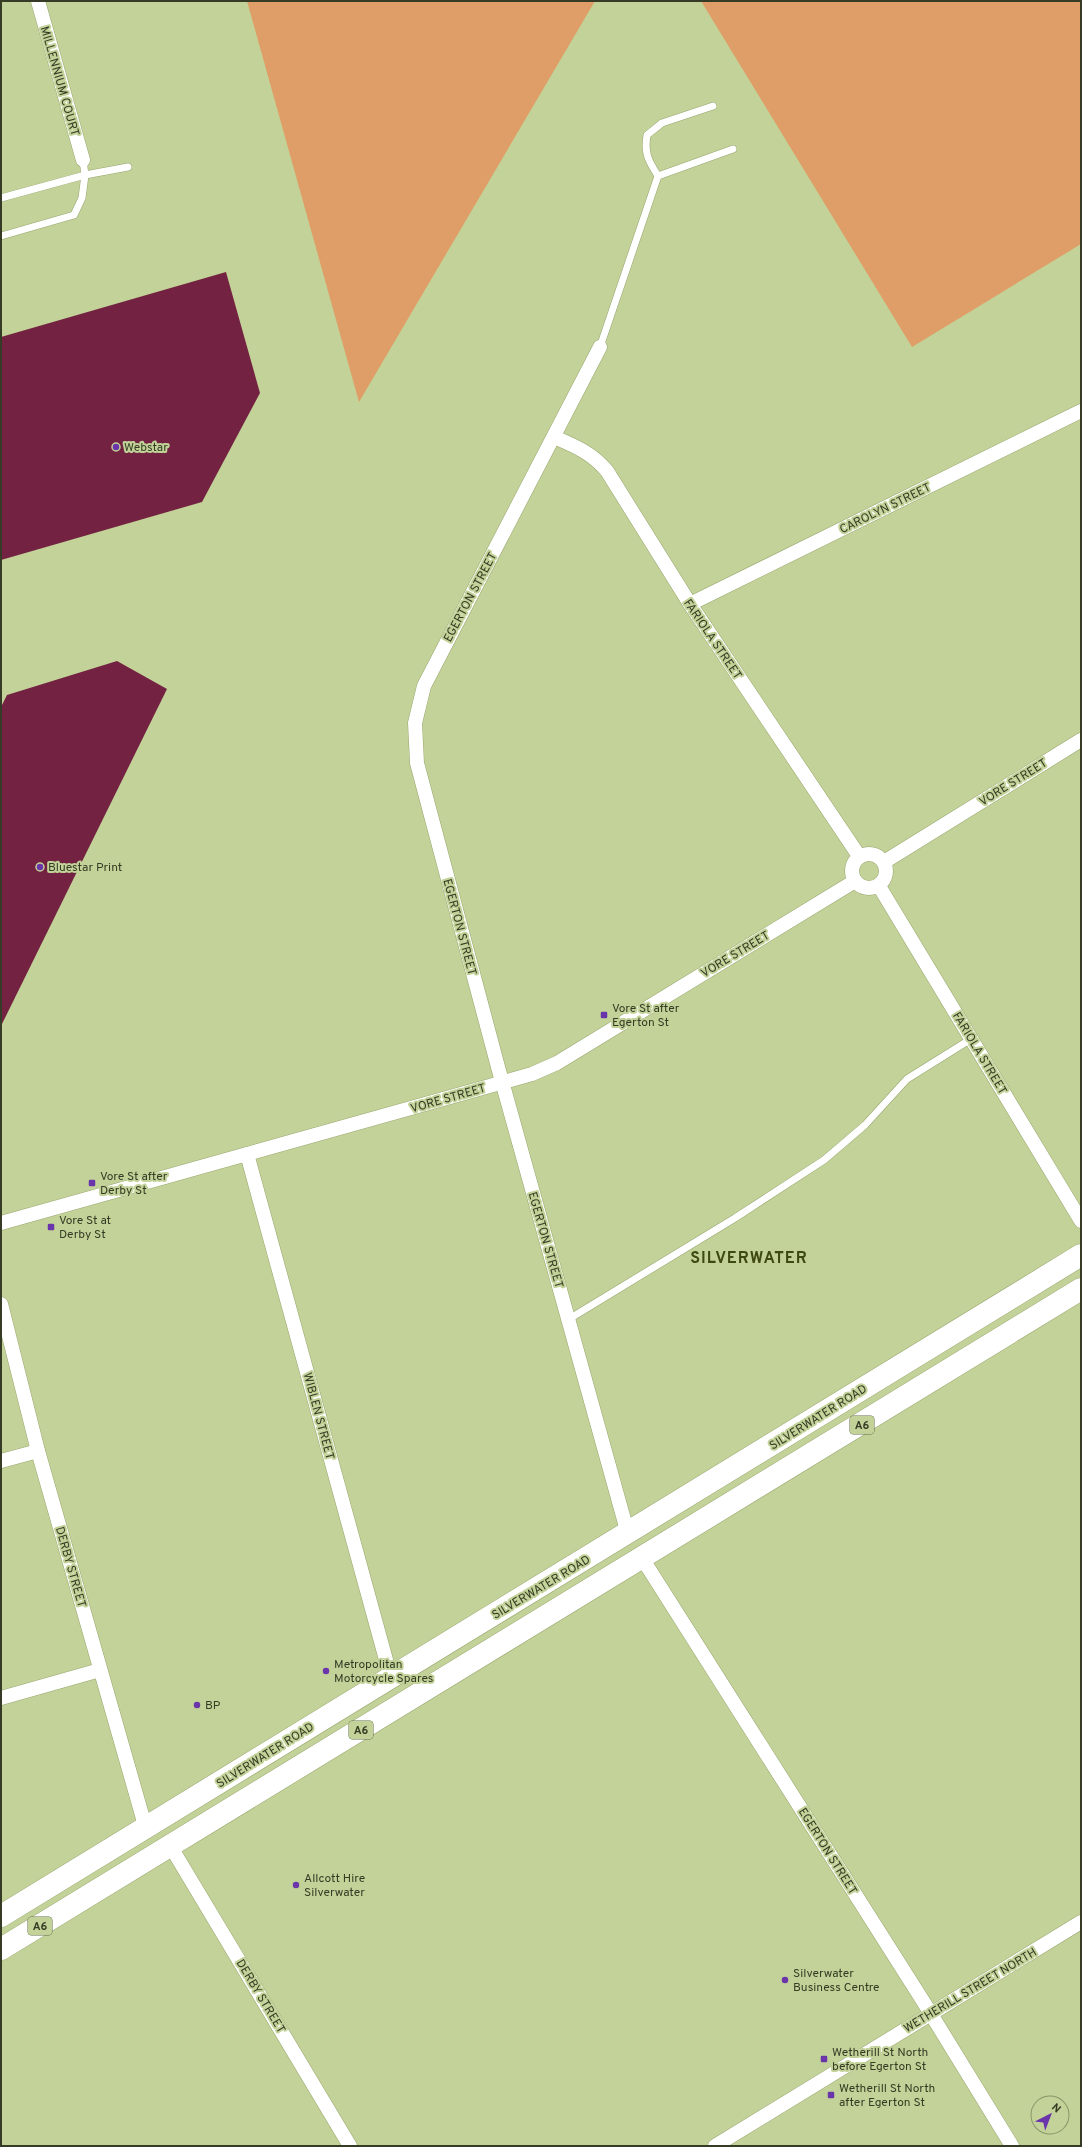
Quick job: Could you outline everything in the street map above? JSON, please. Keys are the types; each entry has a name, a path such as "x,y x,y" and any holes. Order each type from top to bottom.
{"highway":[{"name":"SILVERWATER ROAD","path":"1,1916 628,1534 1081,1255"},
{"name":"A6","path":"1,1949 171,1847 1081,1289"}],"street":[{"name":"MILLENNIUM COURT","path":"38,1 83,160"},
{"name":"EGERTON STREET","path":"600,347 424,686 415,723 417,763 502,1082 628,1534"},
{"name":"CAROLYN STREET","path":"690,604 1081,411"},
{"name":"FARIOLA STREET","path":"554,437 587,451 598,460 690,604 860,856"},
{"name":"VORE STREET","path":"884,862 1081,740"},
{"path":"870,853 876,854 884,862 887,872 886,878 879,886 869,889 863,887 855,881 852,870 856,860 860,856 870,853"},
{"name":"VORE STREET","path":"1,1223 532,1074 557,1063 855,881"},
{"name":"FARIOLA STREET","path":"879,886 1081,1221"},
{"name":"WIBLEN STREET","path":"247,1154 391,1678"},
{"name":"DERBY STREET","path":"1,1304 38,1451 146,1829"},
{"path":"1,1461 38,1451"},
{"name":"EGERTON STREET","path":"642,1558 931,2014 1012,2146"},
{"path":"1,1698 100,1670"},
{"name":"DERBY STREET","path":"171,1847 350,2146"},
{"name":"WETHERILL STREET NORTH","path":"715,2146 1081,1922"}],"lane":[{"path":"600,347 658,176 645,149 647,135 662,123 713,106"},
{"path":"658,176 733,149"},
{"path":"1,236 74,215 82,198 86,176 83,160"},
{"path":"1,198 86,176 128,167"},
{"path":"568,1319 735,1218 824,1160 865,1124 907,1079 972,1039"}],"shaded area":[{"path":"247,1 595,1 359,402"},
{"path":"701,1 1081,1 1081,244 912,347"}],"building":[{"name":"Webstar","path":"226,272 260,393 202,502 1,560 1,337"},
{"name":"Bluestar Print","path":"117,661 167,689 1,1026 1,707 7,695"}],"place":[{"name":"Webstar","path":"116,447"},
{"name":"Bluestar Print","path":"40,867"},
{"name":"Vore St after Egerton St","path":"604,1015"},
{"name":"Vore St after Derby St","path":"92,1183"},
{"name":"Vore St at Derby St","path":"51,1227"},
{"name":"Metropolitan Motorcycle Spares","path":"326,1671"},
{"name":"BP","path":"197,1705"},
{"name":"Allcott Hire Silverwater","path":"296,1885"},
{"name":"Silverwater Business Centre","path":"785,1980"},
{"name":"Wetherill St North before Egerton St","path":"824,2059"},
{"name":"Wetherill St North after Egerton St","path":"831,2095"}],"district":[{"name":"SILVERWATER","path":"749,1257"}]}
